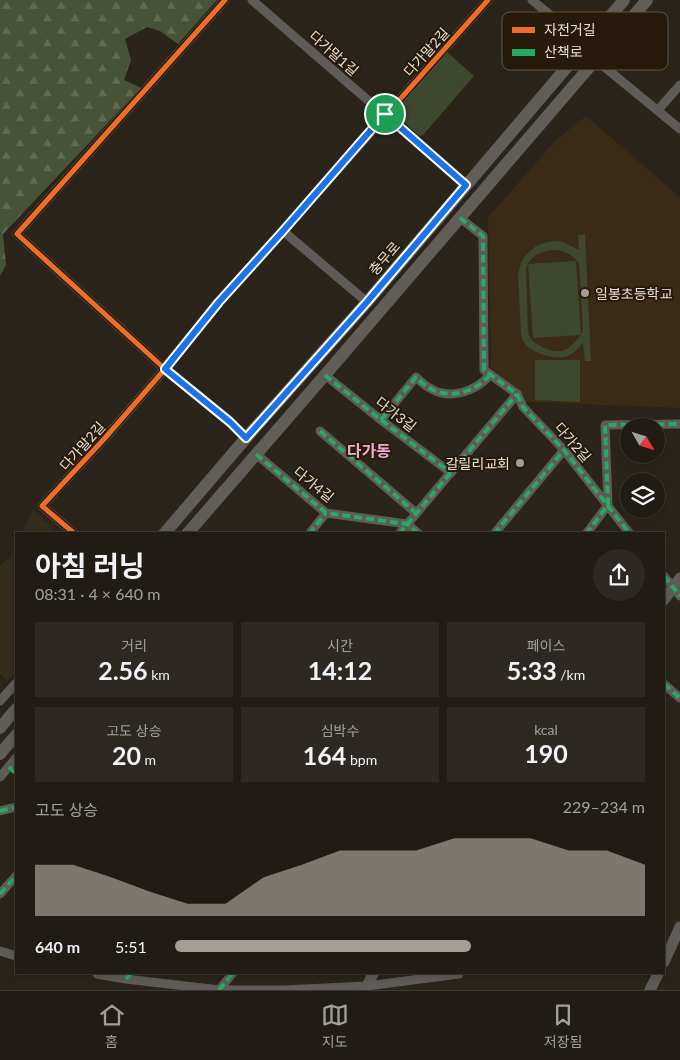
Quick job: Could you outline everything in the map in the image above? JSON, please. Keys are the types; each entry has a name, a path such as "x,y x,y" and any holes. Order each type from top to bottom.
{"main road":[{"name":"충무로","path":"614,12 624,0"},
{"path":"637,12 647,0"},
{"name":"충무로","path":"166,532 367,302 565,70"},
{"path":"189,532 587,70"},
{"path":"0,728 15,710"},
{"path":"0,754 15,736"}],"street":[{"path":"225,0 17,234 165,369 230,422 246,438"},
{"name":"다가말1길","path":"252,0 466,185"},
{"name":"다가말2길","path":"72,532 42,506 105,438 165,369 219,302 488,0"},
{"path":"532,0 547,12"},
{"path":"608,70 680,129"},
{"path":"658,110 680,86"},
{"path":"381,420 416,377 430,388 443,394 455,394 466,392 484,382 490,375 484,370 482,236 460,218"},
{"path":"283,231 367,302"},
{"name":"다가3길","path":"325,375 451,473"},
{"name":"다가2길","path":"490,375 517,394 523,407 564,450 628,532"},
{"path":"401,532 517,394"},
{"path":"588,532 608,506 605,425 680,424"},
{"path":"320,431 416,513"},
{"path":"496,532 564,450"},
{"name":"다가4길","path":"256,454 326,513 407,524"},
{"path":"311,532 326,513"},
{"path":"407,524 417,532"},
{"path":"665,577 678,588 665,599"},
{"path":"0,701 15,684"},
{"path":"665,685 680,698"},
{"path":"0,777 15,759"},
{"path":"9,767 15,773"},
{"path":"0,811 15,807"},
{"path":"0,894 15,877"},
{"path":"665,960 680,927"},
{"path":"0,951 15,956"},
{"path":"97,974 128,976 220,990 366,988 459,974"},
{"path":"220,990 232,974"},
{"path":"366,988 373,974"},
{"path":"650,990 658,974"}],"shaded area":[{"name":"일봉초등학교","path":"586,116 680,197 680,408 527,402 491,368 488,217 557,139"},
{"path":"33,510 58,532 22,532"},
{"path":"15,546 15,673 8,681 0,674 0,566 11,556"}],"green space":[{"path":"0,0 217,0 178,44 160,31 147,27 125,39 131,60 124,80 141,88 3,234 6,265 0,276"},
{"path":"447,52 474,76 423,135 419,136 396,115 395,111"},
{"path":"585,234 591,361 585,361 583,343 572,354 558,358 529,348 524,342 521,333 518,275 525,256 535,247 548,242 563,242 579,250 578,235","holes":["552,250 564,252 571,255 579,264 583,329 581,335 573,344 562,351 552,351 542,347 530,337 528,333 526,268 530,261 540,253"]},
{"path":"576,261 581,335 533,338 528,264"},
{"path":"535,360 580,360 580,402 535,400"}],"marked path":[{"path":"460,218 483,236 484,370 517,394 523,407 564,450 628,532"},
{"path":"325,375 451,473"},
{"path":"381,420 416,377 436,391 453,394 461,393 477,386 490,375"},
{"path":"401,532 517,394"},
{"path":"588,532 608,505 605,425 680,424"},
{"path":"320,431 416,513"},
{"path":"496,532 564,450"},
{"path":"256,454 326,513 407,524 417,532"},
{"path":"311,532 326,513"},
{"path":"665,577 680,596"},
{"path":"665,685 680,698"},
{"path":"9,767 15,773"},
{"path":"0,811 15,807"},
{"path":"0,894 15,877"},
{"path":"126,979 131,974"},
{"path":"219,990 232,974"}],"cycle path":[{"path":"225,0 17,234 165,369 230,422 246,438"},
{"path":"73,532 42,506 165,369 219,301 488,0"}],"place":[{"name":"일봉초등학교","path":"585,293"},
{"name":"갈릴리교회","path":"520,463"}],"district":[{"name":"다가동","path":"369,450"}],"route":[{"path":"385,114 466,185 367,302 246,438 230,422 165,369 219,302 385,114"}]}
